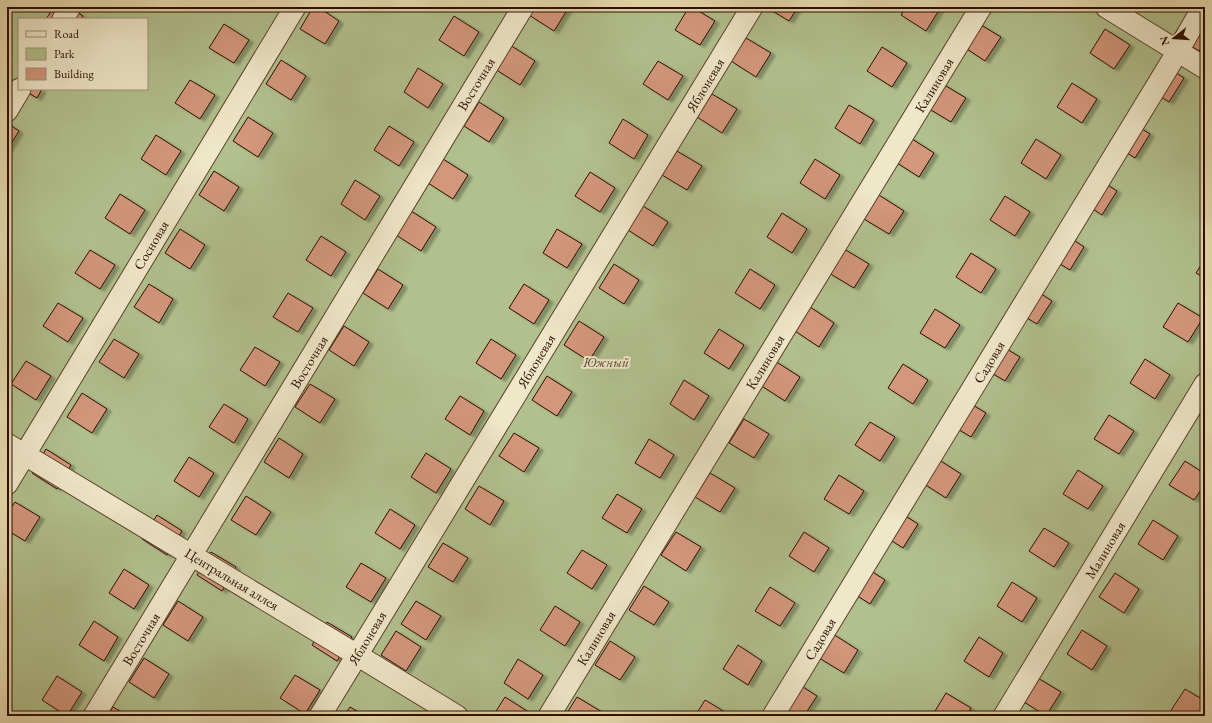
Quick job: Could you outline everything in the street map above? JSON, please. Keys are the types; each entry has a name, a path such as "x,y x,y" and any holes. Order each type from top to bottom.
{"street":[{"path":"64,18 70,7"},
{"name":"Сосновая","path":"7,484 295,7"},
{"name":"Восточная","path":"94,716 523,7"},
{"name":"Яблоневая","path":"320,716 752,7"},
{"name":"Калиновая","path":"549,716 981,7"},
{"path":"1106,7 1205,68"},
{"name":"Садовая","path":"774,716 1178,51 1203,7"},
{"path":"7,111 19,90"},
{"name":"Малиновая","path":"1004,716 1205,384"},
{"name":"Центральная аллея","path":"7,444 457,716"}],"green space":[{"name":"Южный","path":"7,7 1205,7 1205,716 7,716"}],"building":[{"path":"54,7 68,7 83,16 82,18 47,18"},
{"path":"313,7 318,7 339,21 325,44 300,29"},
{"path":"534,7 569,7 554,31 529,15"},
{"path":"689,7 692,7 715,21 700,45 675,30"},
{"path":"766,7 798,7 789,21"},
{"path":"906,7 941,7 926,31 901,15"},
{"path":"1189,12 1205,21 1205,42 1199,51 1174,35"},
{"path":"454,16 479,32 464,56 439,40"},
{"path":"976,22 1001,37 985,61 961,45"},
{"path":"224,24 249,40 234,63 209,48"},
{"path":"1105,29 1130,45 1114,69 1090,53"},
{"path":"746,38 771,53 756,77 731,61"},
{"path":"510,45 535,61 520,85 495,69"},
{"path":"882,47 907,63 892,87 867,71"},
{"path":"281,60 306,76 291,100 266,84"},
{"path":"658,61 683,76 668,100 643,84"},
{"path":"1159,62 1184,78 1169,102 1144,86"},
{"path":"418,68 443,84 428,108 404,92"},
{"path":"190,80 215,95 200,119 175,103"},
{"path":"941,83 966,98 951,122 926,107"},
{"path":"1072,83 1097,99 1082,123 1057,107"},
{"path":"24,90 41,90 37,98"},
{"path":"712,94 737,109 722,133 697,117"},
{"path":"479,102 504,118 489,142 464,126"},
{"path":"849,105 874,120 860,144 835,128"},
{"path":"248,117 273,133 258,157 233,141"},
{"path":"1125,118 1150,134 1135,158 1110,142"},
{"path":"623,119 648,135 634,159 609,143"},
{"path":"7,123 19,131 7,150"},
{"path":"389,126 414,142 399,166 374,150"},
{"path":"156,135 181,151 166,175 141,159"},
{"path":"909,137 934,153 919,177 894,161"},
{"path":"1036,139 1061,155 1046,179 1021,163"},
{"path":"677,151 702,166 687,190 662,175"},
{"path":"443,159 468,175 453,199 428,183"},
{"path":"815,159 840,175 825,199 800,183"},
{"path":"214,171 239,187 224,211 199,195"},
{"path":"590,172 615,188 600,212 575,196"},
{"path":"1092,175 1117,191 1102,215 1078,199"},
{"path":"355,180 380,196 365,220 341,204"},
{"path":"120,194 145,210 130,234 105,218"},
{"path":"879,195 904,211 889,234 864,219"},
{"path":"1005,196 1030,212 1015,236 990,220"},
{"path":"643,206 668,222 653,246 628,230"},
{"path":"411,211 436,227 421,251 396,235"},
{"path":"782,213 807,229 792,253 767,237"},
{"path":"180,229 205,245 190,269 165,253"},
{"path":"557,229 582,244 567,268 543,253"},
{"path":"1060,231 1084,247 1070,270 1045,255"},
{"path":"321,236 346,252 331,276 306,260"},
{"path":"844,249 869,264 854,288 829,273"},
{"path":"90,250 115,265 100,289 75,273"},
{"path":"971,253 996,269 981,293 956,277"},
{"path":"1205,259 1205,278 1196,273"},
{"path":"614,264 639,280 624,304 599,288"},
{"path":"378,269 403,285 388,309 363,293"},
{"path":"750,269 775,285 760,309 735,293"},
{"path":"149,284 173,299 159,323 134,307"},
{"path":"524,284 549,300 534,324 509,308"},
{"path":"1027,285 1052,301 1037,324 1012,309"},
{"path":"288,293 313,308 298,332 273,317"},
{"path":"58,303 83,318 68,342 43,326"},
{"path":"1178,303 1203,318 1188,342 1163,327"},
{"path":"810,307 834,323 819,347 795,331"},
{"path":"935,309 960,325 945,348 920,333"},
{"path":"579,321 604,337 589,361 564,345"},
{"path":"344,326 369,342 354,366 329,350"},
{"path":"719,329 744,345 729,369 704,353"},
{"path":"114,339 139,354 124,378 99,362"},
{"path":"491,339 516,355 501,379 476,363"},
{"path":"995,342 1020,357 1005,381 980,366"},
{"path":"255,347 280,362 265,386 240,370"},
{"path":"1145,359 1170,375 1155,399 1130,383"},
{"path":"26,361 51,376 36,400 11,384"},
{"path":"775,361 800,377 785,401 760,385"},
{"path":"903,364 928,380 913,404 888,388"},
{"path":"547,376 572,392 557,416 532,400"},
{"path":"684,380 709,396 694,420 670,404"},
{"path":"310,384 335,399 320,423 295,407"},
{"path":"82,393 107,409 92,433 67,417"},
{"path":"460,396 484,411 470,435 445,419"},
{"path":"961,398 986,413 971,437 946,422"},
{"path":"224,404 248,419 234,443 209,427"},
{"path":"1109,415 1134,431 1119,454 1094,439"},
{"path":"744,419 769,434 754,458 729,443"},
{"path":"870,422 895,437 880,461 855,445"},
{"path":"514,433 539,448 524,472 499,456"},
{"path":"279,438 303,454 289,478 264,462"},
{"path":"649,439 674,455 660,478 635,463"},
{"path":"46,449 71,465 57,489 32,473"},
{"path":"426,453 451,469 436,493 411,477"},
{"path":"189,457 214,473 199,497 174,481"},
{"path":"936,458 961,474 946,498 921,482"},
{"path":"1185,461 1205,474 1205,484 1194,500 1169,485"},
{"path":"1078,470 1103,486 1088,509 1063,494"},
{"path":"710,473 735,488 720,512 695,497"},
{"path":"839,475 864,491 849,514 824,499"},
{"path":"479,486 504,501 490,525 465,509"},
{"path":"617,494 642,509 627,533 602,518"},
{"path":"246,496 271,512 256,535 231,520"},
{"path":"15,502 40,517 25,541 7,530 7,514"},
{"path":"893,508 918,524 903,548 878,532"},
{"path":"390,509 415,525 400,549 375,533"},
{"path":"157,515 182,531 167,555 142,539"},
{"path":"1153,520 1178,536 1163,560 1138,544"},
{"path":"1044,528 1069,543 1054,567 1029,551"},
{"path":"676,532 701,547 686,571 661,555"},
{"path":"804,532 829,548 814,572 789,556"},
{"path":"443,543 468,558 453,582 428,567"},
{"path":"582,550 607,565 592,589 567,573"},
{"path":"211,552 236,567 222,591 197,575"},
{"path":"361,563 386,578 371,602 346,587"},
{"path":"860,564 885,580 870,604 845,588"},
{"path":"124,569 149,585 134,609 109,593"},
{"path":"1115,573 1139,589 1124,613 1099,597"},
{"path":"1012,582 1037,598 1022,622 997,606"},
{"path":"644,586 669,602 654,625 629,610"},
{"path":"770,587 795,603 780,626 755,611"},
{"path":"178,601 203,617 188,641 163,625"},
{"path":"416,601 441,616 426,640 401,624"},
{"path":"555,606 580,622 565,646 540,630"},
{"path":"94,621 118,637 104,661 79,645"},
{"path":"327,622 352,637 337,661 312,645"},
{"path":"1082,630 1107,646 1092,670 1067,654"},
{"path":"396,631 421,647 406,671 381,655"},
{"path":"833,634 858,650 844,673 819,658"},
{"path":"979,637 1003,653 989,677 964,661"},
{"path":"610,641 635,657 620,680 595,665"},
{"path":"738,645 762,661 748,685 723,669"},
{"path":"144,658 169,674 154,698 129,682"},
{"path":"518,659 543,675 528,699 504,683"},
{"path":"295,675 320,690 305,714 280,698"},
{"path":"57,676 82,692 67,716 42,700"},
{"path":"1036,677 1061,692 1046,716 1021,700"},
{"path":"792,680 817,696 804,716 796,716 777,704"},
{"path":"1185,689 1205,701 1205,712 1202,716 1176,716 1170,712"},
{"path":"946,693 971,708 966,716 932,716"},
{"path":"505,697 530,713 528,716 493,716"},
{"path":"577,697 602,712 599,716 565,716"},
{"path":"705,700 730,715 695,716"},
{"path":"113,707 128,716 107,716"},
{"path":"350,707 365,716 344,716"}]}
